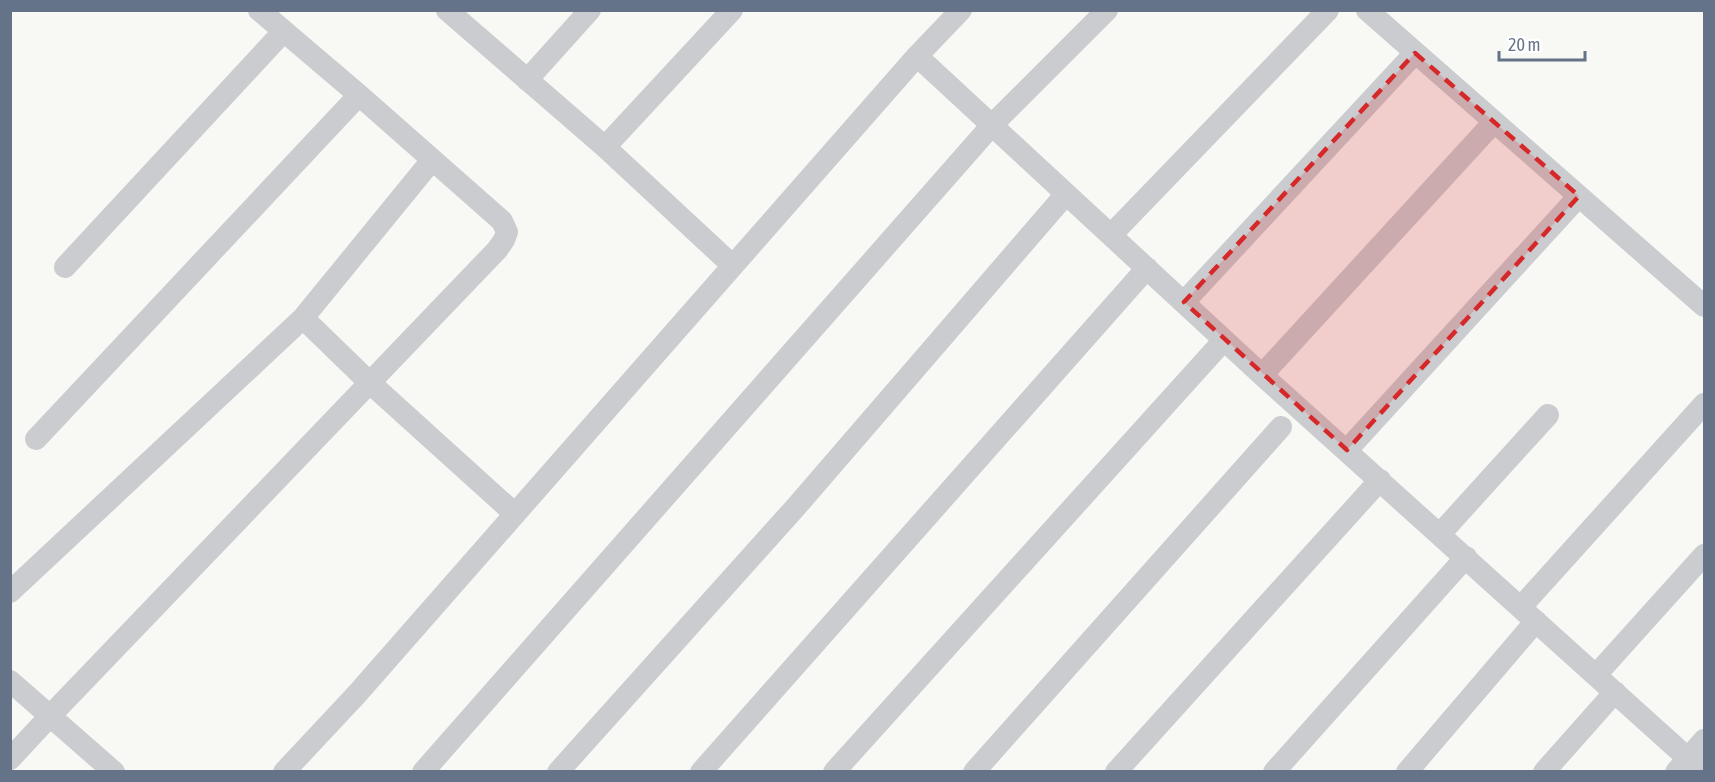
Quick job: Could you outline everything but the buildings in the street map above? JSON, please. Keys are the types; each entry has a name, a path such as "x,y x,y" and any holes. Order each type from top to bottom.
{"street":[{"path":"10,759 497,250 507,232 502,221 359,94 259,10"},
{"path":"527,80 590,10"},
{"path":"605,147 732,10"},
{"path":"284,771 357,694 732,265 917,56 961,10"},
{"path":"423,771 992,125 1107,10"},
{"path":"1111,235 1328,10"},
{"path":"1367,10 1704,306"},
{"path":"448,11 605,147 732,265"},
{"path":"65,267 283,32"},
{"path":"1184,302 1415,53"},
{"path":"917,56 1262,375 1615,692 1689,767 1704,740"},
{"path":"36,439 359,94"},
{"path":"1262,375 1494,122"},
{"path":"10,592 303,318 432,160"},
{"path":"558,771 795,508 1066,194"},
{"path":"1347,450 1579,196"},
{"path":"701,771 1147,268"},
{"path":"303,318 369,382 515,514"},
{"path":"834,771 1224,340"},
{"path":"1407,771 1529,614 1704,404"},
{"path":"1440,534 1548,415"},
{"path":"974,771 1281,427"},
{"path":"1116,771 1380,480"},
{"path":"1596,675 1704,555"},
{"path":"1274,771 1466,557"},
{"path":"10,681 114,771"},
{"path":"1544,771 1615,692"}],"highlighted area":[{"path":"1415,53 1579,196 1347,450 1184,302"}]}
